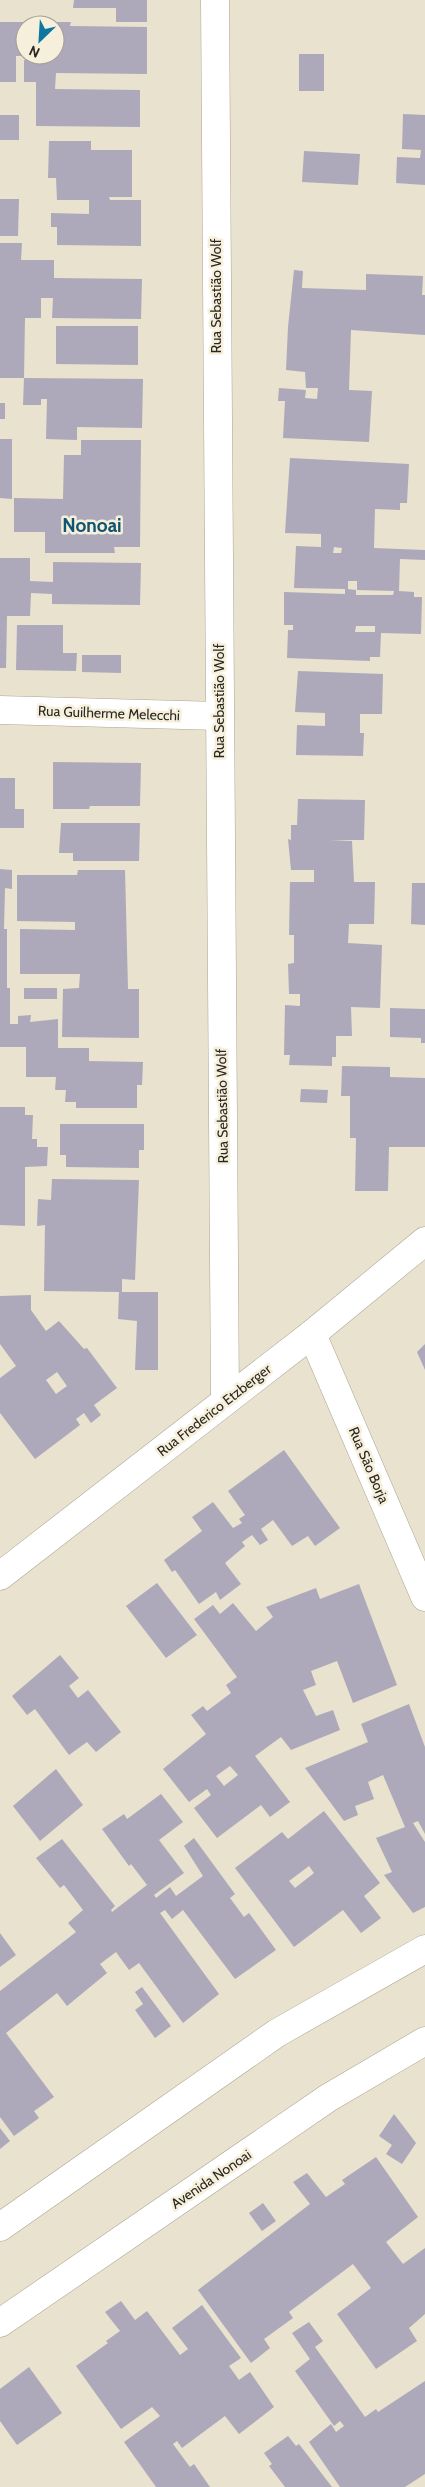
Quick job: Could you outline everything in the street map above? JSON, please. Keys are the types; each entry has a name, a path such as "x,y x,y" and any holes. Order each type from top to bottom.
{"street":[{"name":"Rua Sebastião Wolf","path":"215,0 225,1401"},
{"name":"Rua Guilherme Melecchi","path":"0,710 219,716"},
{"name":"Rua Frederico Etzberger","path":"0,1576 312,1334 425,1241"},
{"name":"Rua São Borja","path":"312,1334 425,1597"},
{"path":"0,2227 277,2033 425,1949"},
{"name":"Avenida Nonoai","path":"0,2322 328,2098 425,2041"}],"building":[{"path":"74,0 147,0 147,22 116,22 116,8 73,8"},
{"path":"0,22 15,22 16,82 0,82"},
{"path":"65,22 71,22 70,26 147,27 147,74 56,73 55,89 140,90 140,127 36,126 36,82 24,82 24,65 65,65"},
{"path":"299,54 324,54 324,91 299,91"},
{"path":"403,114 425,115 425,185 396,183 397,157 420,158 421,150 402,149"},
{"path":"0,115 19,115 19,140 0,140"},
{"path":"49,141 91,141 91,150 132,150 132,197 109,197 110,200 141,200 141,246 57,245 57,227 51,227 51,213 89,214 89,200 57,200 56,178 48,178"},
{"path":"304,151 360,154 358,185 302,182"},
{"path":"0,199 19,199 18,236 0,236"},
{"path":"0,243 22,243 21,260 54,260 54,278 142,279 141,319 52,318 53,298 41,298 41,318 25,318 24,378 0,378"},
{"path":"294,270 303,271 302,288 366,290 366,274 423,276 422,295 425,295 425,335 351,330 349,390 372,391 369,442 283,438 285,401 278,401 279,388 306,390 305,398 317,399 318,388 306,388 305,372 286,370"},
{"path":"56,326 138,326 138,365 56,364"},
{"path":"24,378 143,379 142,428 77,427 77,440 46,439 47,399 41,399 41,405 23,405"},
{"path":"0,403 5,403 5,419 0,419"},
{"path":"0,439 12,439 12,499 0,498"},
{"path":"81,440 141,440 140,547 114,547 115,553 45,553 45,532 14,532 14,498 63,499 64,455 81,455"},
{"path":"290,458 409,464 407,503 400,503 400,510 375,509 374,548 425,550 425,560 400,559 399,591 414,592 414,597 422,597 421,634 381,633 380,657 370,657 370,661 287,658 288,630 293,630 293,625 284,625 284,592 345,594 345,589 294,588 296,546 321,547 321,534 285,533","holes":["334,547 342,548 341,553 333,553","348,581 357,581 357,590 394,591 393,595 356,595 356,590 348,589","356,626 375,626 375,632 355,632"]},
{"path":"0,558 30,558 30,581 53,582 53,562 141,563 140,605 52,604 52,594 31,593 30,616 7,616 6,668 0,668"},
{"path":"17,625 63,625 63,653 77,653 76,671 16,670"},
{"path":"82,655 121,655 121,673 82,672"},
{"path":"298,671 383,674 382,714 360,714 360,733 364,733 363,756 296,755 297,725 325,726 325,713 295,712"},
{"path":"53,762 141,763 140,806 90,806 89,809 53,809"},
{"path":"0,778 15,778 15,809 24,809 24,828 0,828"},
{"path":"298,799 365,800 364,840 330,840 352,841 354,882 375,882 374,924 349,924 348,943 382,945 380,1008 351,1007 352,1036 336,1036 336,1057 332,1057 332,1066 289,1065 290,1055 284,1055 285,1005 300,1006 300,994 289,994 288,964 294,963 294,935 289,935 290,882 314,882 314,870 291,870 288,839 291,840 291,825 297,825"},
{"path":"61,823 140,823 139,861 73,861 73,853 59,853"},
{"path":"0,869 12,870 12,889 5,888 4,929 7,929 7,988 10,988 10,1024 18,1024 18,1016 31,1015 30,1022 58,1019 58,1048 89,1048 89,1061 143,1062 142,1085 137,1085 137,1108 76,1108 76,1102 65,1102 66,1090 55,1090 56,1077 26,1077 26,1047 0,1047"},
{"path":"78,870 125,870 128,989 139,989 139,1038 62,1037 63,989 79,988 80,974 20,974 20,929 75,930 75,922 17,921 17,875 77,875"},
{"path":"412,883 425,883 425,925 411,924"},
{"path":"24,988 57,988 57,999 24,999"},
{"path":"390,1008 425,1009 425,1043 421,1043 421,1038 390,1037"},
{"path":"342,1066 390,1067 390,1077 425,1078 425,1147 389,1147 388,1191 355,1191 356,1138 350,1138 350,1096 341,1096"},
{"path":"301,1089 328,1090 327,1103 300,1102"},
{"path":"0,1107 25,1107 25,1115 33,1115 32,1139 37,1139 37,1147 48,1147 47,1166 25,1167 25,1226 0,1225"},
{"path":"60,1124 144,1124 144,1150 139,1150 139,1168 66,1167 66,1155 60,1155"},
{"path":"52,1179 139,1180 135,1280 122,1279 122,1292 158,1292 158,1370 135,1370 137,1321 118,1319 119,1292 44,1291 45,1225 37,1226 38,1199 51,1200"},
{"path":"31,1295 31,1310 46,1331 59,1321 84,1349 87,1348 117,1388 94,1405 101,1415 91,1423 84,1413 76,1419 80,1425 35,1459 0,1413 0,1378 16,1366 0,1344 0,1296","holes":["57,1372 67,1386 56,1394 46,1380"]},
{"path":"425,1344 425,1370 417,1352"},
{"path":"284,1450 340,1528 315,1546 308,1536 292,1546 273,1520 261,1529 268,1540 260,1545 252,1535 242,1542 245,1546 225,1563 241,1584 220,1600 216,1592 199,1604 175,1570 172,1572 164,1560 202,1531 192,1517 213,1502 233,1528 242,1523 239,1519 245,1515 228,1491"},
{"path":"157,1583 197,1635 166,1658 126,1606"},
{"path":"359,1584 397,1685 353,1703 337,1661 311,1671 316,1685 303,1690 316,1716 333,1710 340,1730 291,1750 281,1737 255,1756 290,1802 270,1817 261,1805 217,1838 194,1808 211,1795 207,1789 189,1802 163,1769 206,1734 191,1715 203,1706 207,1711 231,1693 226,1685 237,1677 194,1619 213,1605 220,1614 233,1603 256,1631 273,1617 266,1607 316,1588 320,1599","holes":["230,1766 238,1775 224,1786 216,1776"]},
{"path":"60,1655 79,1678 69,1686 78,1698 88,1690 121,1732 96,1752 87,1742 69,1755 35,1709 27,1715 12,1696"},
{"path":"409,1704 425,1747 425,1834 418,1821 413,1823 425,1842 425,1907 413,1913 384,1875 392,1872 376,1838 405,1827 383,1775 368,1782 374,1799 355,1806 358,1815 344,1821 305,1768 368,1742 361,1724"},
{"path":"56,1769 83,1805 40,1841 13,1806"},
{"path":"161,1794 183,1822 159,1840 184,1873 154,1895 156,1898 170,1887 176,1896 203,1876 184,1846 194,1838 235,1894 230,1898 244,1917 249,1913 276,1950 235,1979 183,1910 172,1919 165,1910 160,1913 219,1994 183,2023 139,1963 129,1970 116,1952 100,1964 107,1973 67,2006 57,1993 6,2033 54,2097 34,2111 39,2118 14,2136 0,2117 0,1991 76,1932 68,1923 83,1910 64,1885 60,1888 36,1858 62,1839 115,1906 111,1910 112,1912 147,1885 131,1864 129,1866 102,1829 124,1814 127,1819"},
{"path":"324,1811 380,1883 364,1896 381,1918 361,1933 343,1910 294,1947 235,1868 282,1832 288,1839","holes":["309,1866 314,1873 295,1888 289,1881"]},
{"path":"0,1933 16,1955 0,1967"},
{"path":"142,1987 171,2026 155,2038 135,2010 143,2004 135,1992"},
{"path":"394,2114 416,2143 402,2164 386,2154 392,2145 379,2136"},
{"path":"0,2128 10,2141 0,2149"},
{"path":"376,2157 418,2217 386,2242 403,2264 425,2248 425,2314 409,2328 417,2341 376,2369 337,2314 371,2288 353,2264 289,2312 293,2318 264,2339 270,2348 251,2363 198,2290 310,2204 293,2182 307,2173 326,2197 345,2184 342,2180"},
{"path":"263,2203 276,2221 262,2231 249,2213"},
{"path":"121,2301 135,2320 147,2311 180,2355 188,2349 172,2328 202,2305 241,2358 229,2366 239,2380 250,2372 274,2407 239,2434 225,2416 182,2448 177,2441 173,2444 190,2467 194,2464 210,2487 156,2487 124,2442 160,2416 152,2407 121,2429 76,2366 108,2343 106,2341 120,2331 105,2312"},
{"path":"309,2322 323,2341 315,2347 365,2417 376,2409 378,2412 425,2381 425,2474 405,2487 340,2487 309,2442 331,2424 336,2432 344,2426 340,2421 334,2426 295,2371 310,2359 292,2333"},
{"path":"29,2367 62,2413 17,2445 0,2421 0,2389"},
{"path":"288,2436 296,2446 299,2444 332,2487 285,2487 269,2466 272,2464 264,2453"}],"district":[{"name":"Nonoai","path":"92,525"}]}
